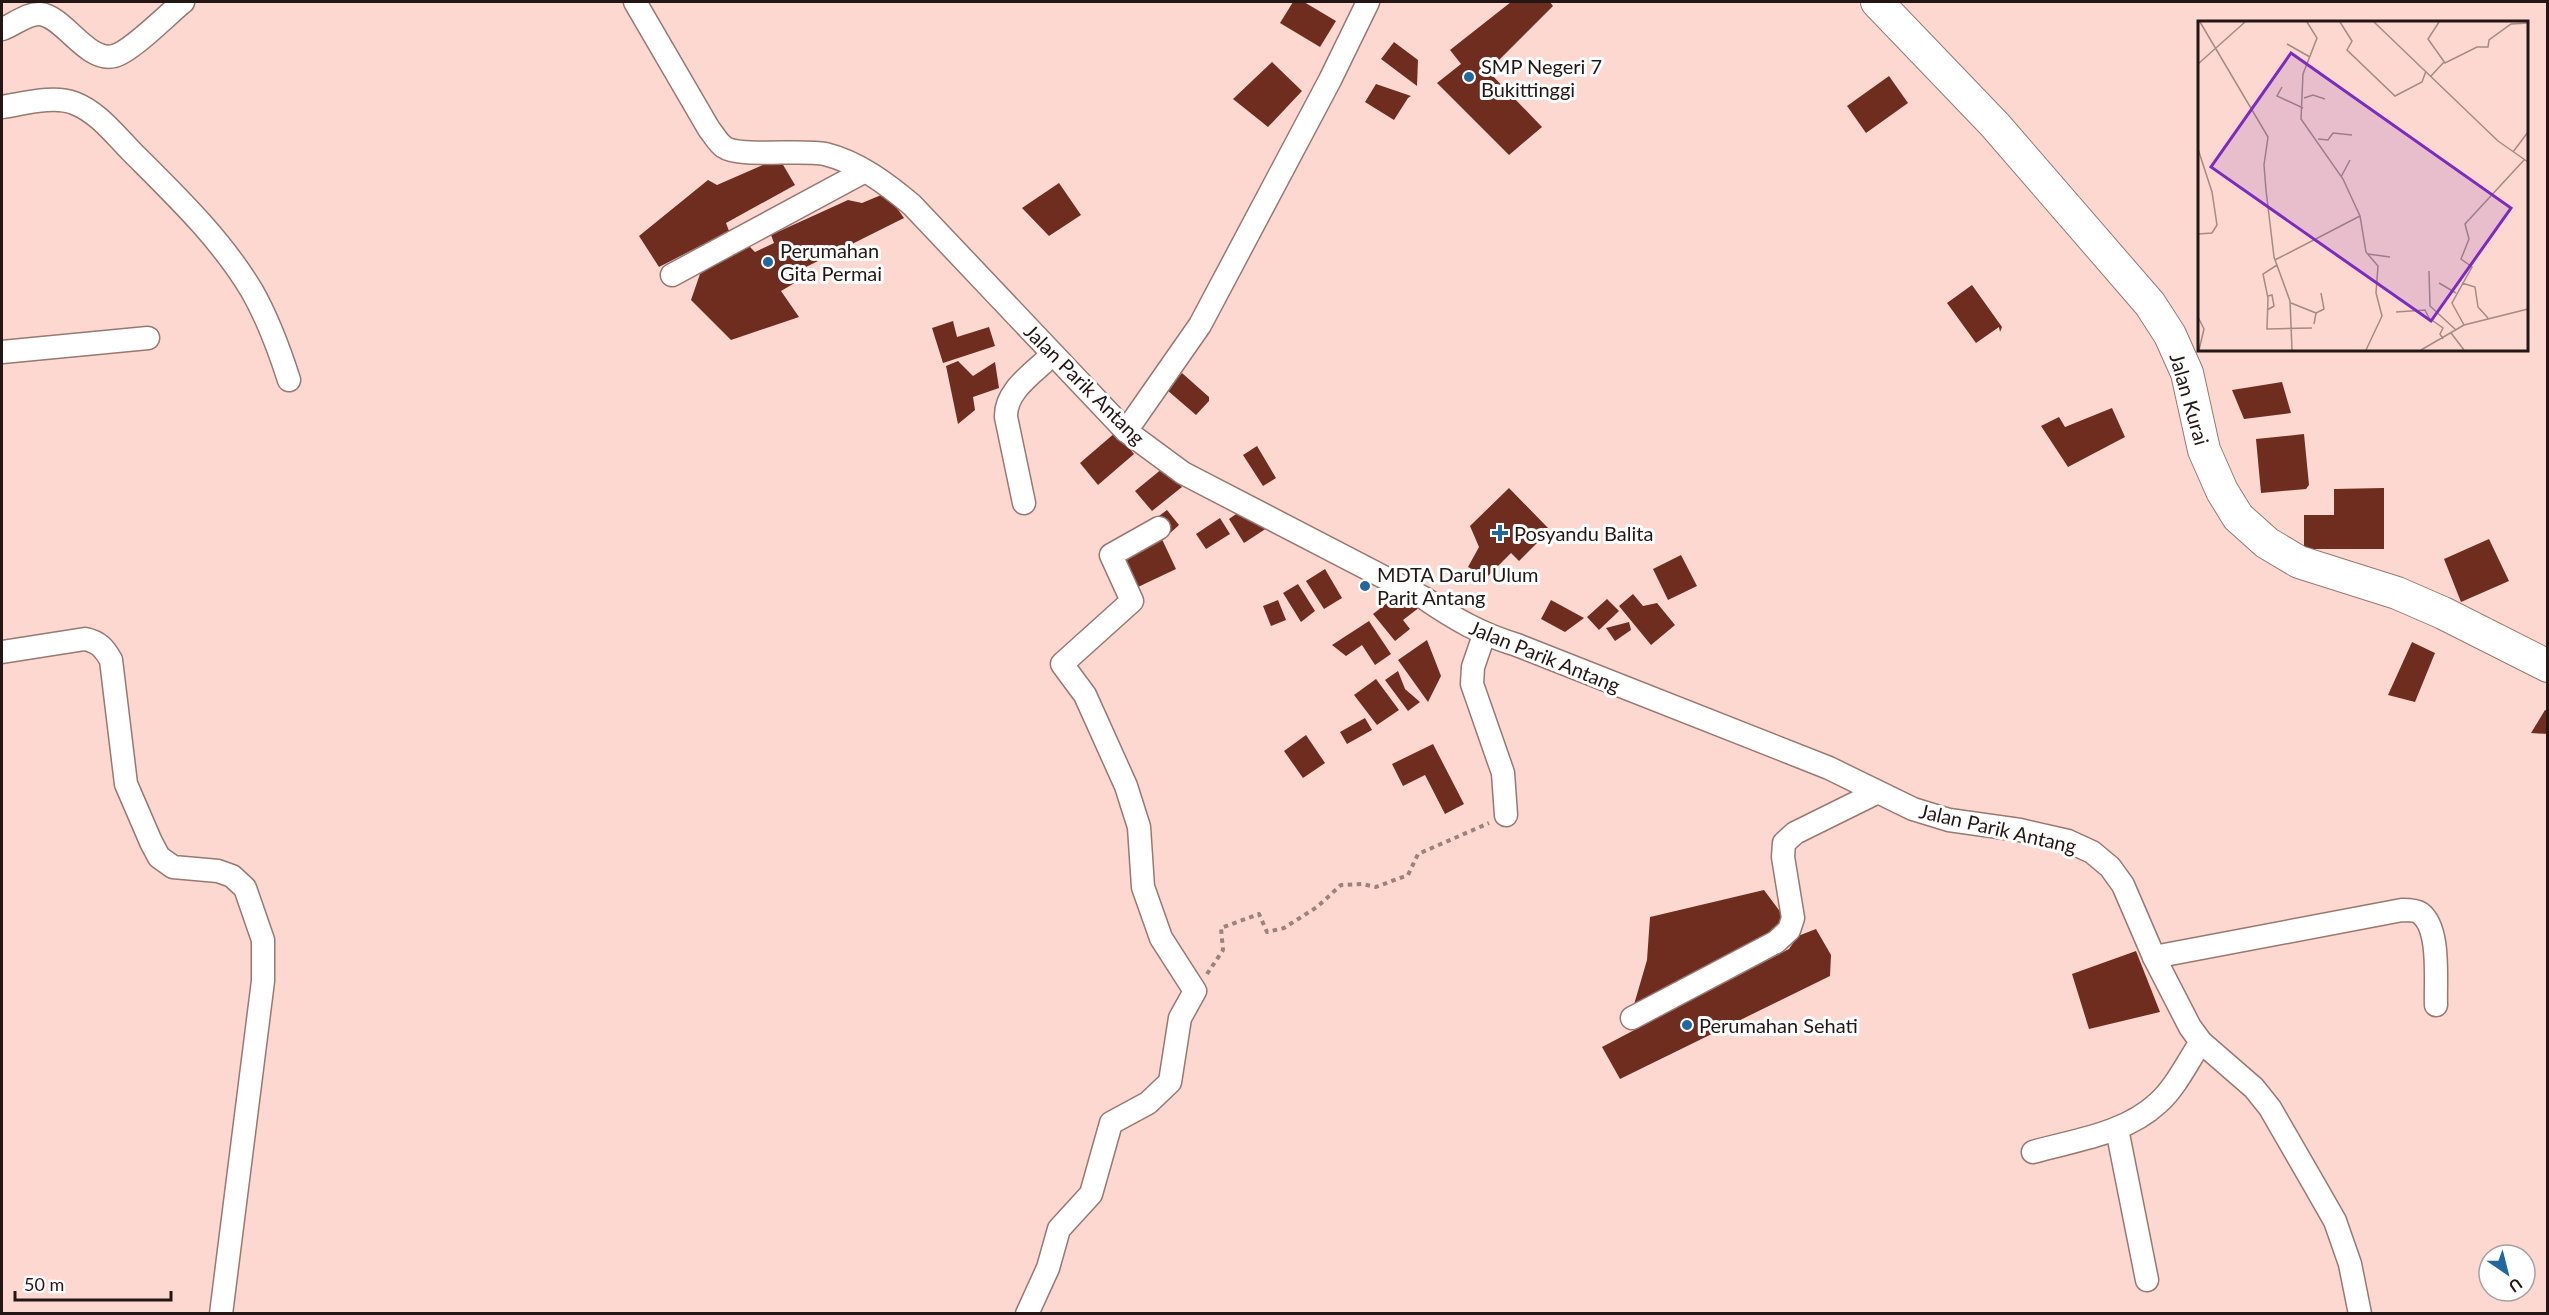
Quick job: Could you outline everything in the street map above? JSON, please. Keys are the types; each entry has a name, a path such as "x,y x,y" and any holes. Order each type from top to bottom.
{"street":[{"path":"2,29 29,16 40,14 48,16 87,47 101,55 113,56 126,50 183,2"},
{"name":"Jalan Parik Antang","path":"635,2 709,129 724,148 742,152 789,151 825,154 865,171 887,184 912,205 1126,430 1183,473 1424,598 1457,621 1484,635 1517,645 1829,768 1913,809 1949,820 2020,830 2068,841 2092,852 2110,867 2123,885 2154,957 2190,1027 2201,1042 2254,1089 2270,1108 2310,1176 2335,1221 2350,1264 2360,1314"},
{"path":"1126,430 1200,325 1330,80 1368,2"},
{"name":"Jalan Kurai","path":"1877,2 1995,125 2150,304 2170,335 2187,373 2204,450 2222,491 2238,517 2267,543 2299,562 2397,593 2470,626 2544,665"},
{"path":"2,107 54,100 73,102 94,114 173,193 220,245 252,291 271,329 290,380"},
{"path":"672,275 865,171"},
{"path":"2,352 148,338"},
{"path":"1024,503 1006,417 1006,406 1011,394 1053,354"},
{"path":"1027,1314 1048,1268 1059,1229 1091,1194 1111,1123 1148,1102 1170,1082 1180,1018 1195,992 1161,938 1143,887 1139,827 1126,786 1085,695 1062,664 1132,601 1111,555 1159,528"},
{"path":"1484,635 1473,667 1472,684 1503,773 1506,816"},
{"path":"2,652 85,639 95,641 105,649 111,660 126,784 159,857 173,867 218,871 232,876 245,888 263,940 263,981 221,1314"},
{"path":"1632,1018 1776,942 1789,930 1793,918 1783,857 1784,843 1795,833 1876,792"},
{"path":"2154,957 2402,909 2419,912 2428,922 2434,935 2436,1005"},
{"path":"2033,1152 2117,1129 2159,1102 2201,1042"},
{"path":"2117,1129 2147,1280"}],"path":[{"path":"1195,992 1223,950 1221,928 1259,914 1267,932 1284,928 1317,907 1341,885 1362,884 1376,887 1408,875 1418,854 1506,816"}],"building":[{"path":"1293,2 1304,2 1336,21 1320,47 1280,23"},
{"name":"SMP Negeri 7 Bukittinggi","path":"1511,2 1550,2 1553,6 1488,71 1542,127 1509,155 1437,83 1461,64 1450,50"},
{"path":"1394,42 1418,60 1417,86 1381,59"},
{"path":"1272,62 1302,91 1268,127 1233,99"},
{"path":"1889,76 1908,103 1866,133 1847,106"},
{"path":"1376,84 1411,96 1394,120 1365,102"},
{"name":"Perumahan Gita Permai","path":"779,158 795,185 726,223 729,231 659,267 639,236 708,180 717,185"},
{"path":"1059,183 1081,215 1049,236 1022,208"},
{"name":"Perumahan Gita Permai","path":"886,193 904,218 796,272 798,281 781,291 799,317 731,340 691,300 700,274 748,245 755,252 774,243 771,235 848,200 862,203"},
{"path":"1972,285 2002,327 2000,332 1999,327 1976,343 1947,303"},
{"path":"953,321 957,337 989,327 995,346 943,363 932,328"},
{"path":"958,361 973,376 995,362 999,388 973,397 975,410 958,424 946,366"},
{"path":"1182,373 1209,397 1209,401 1196,415 1167,390"},
{"path":"2282,382 2291,413 2244,419 2232,390"},
{"path":"2112,408 2125,437 2068,467 2041,426 2059,417 2065,427"},
{"path":"1116,432 1134,454 1098,485 1080,463"},
{"path":"2304,434 2309,485 2306,489 2261,493 2256,439"},
{"path":"1257,446 1276,478 1263,486 1243,455"},
{"path":"1163,468 1182,487 1152,511 1135,491"},
{"path":"1509,488 1550,530 1519,561 1511,553 1487,577 1468,567 1479,547 1470,526"},
{"path":"2384,488 2384,549 2304,549 2304,515 2334,515 2334,489"},
{"path":"1167,510 1179,525 1168,535 1155,519"},
{"path":"1242,510 1267,528 1244,543 1229,519"},
{"path":"1220,518 1230,534 1206,549 1196,534"},
{"path":"1160,535 1176,569 1138,587 1122,553"},
{"path":"2489,539 2509,581 2461,602 2444,559"},
{"path":"1681,555 1697,586 1668,600 1653,569"},
{"path":"1325,569 1342,598 1324,609 1306,581"},
{"path":"1298,584 1315,611 1301,622 1283,593"},
{"path":"1405,589 1420,607 1403,620 1410,629 1395,641 1373,614"},
{"path":"1633,594 1643,606 1657,603 1675,625 1651,645 1619,606"},
{"path":"1607,599 1619,611 1599,630 1587,617"},
{"path":"1278,600 1286,620 1271,626 1263,606"},
{"path":"1551,600 1584,618 1565,632 1541,619"},
{"path":"1369,621 1391,654 1375,665 1362,645 1346,656 1332,645"},
{"path":"1629,622 1631,630 1615,641 1606,628"},
{"path":"1427,640 1441,676 1428,702 1398,660"},
{"path":"2412,642 2435,653 2415,702 2388,695"},
{"path":"1398,671 1405,689 1420,702 1408,711 1385,680"},
{"path":"1376,679 1399,710 1377,725 1354,695"},
{"path":"2545,710 2548,711 2548,734 2531,733"},
{"path":"1365,718 1372,730 1347,744 1340,732"},
{"path":"1306,735 1325,763 1303,778 1284,751"},
{"path":"1433,744 1464,804 1445,814 1425,775 1403,786 1392,764"},
{"name":"Perumahan Sehati","path":"1764,890 1784,917 1780,929 1633,1008 1647,960 1650,917"},
{"name":"Perumahan Sehati","path":"1816,929 1831,955 1830,976 1620,1079 1602,1047 1789,949 1798,936"},
{"path":"2136,951 2160,1012 2089,1029 2072,974"}],"place":[{"name":"SMP Negeri 7 Bukittinggi","path":"1469,77"},
{"name":"Perumahan Gita Permai","path":"768,262"},
{"name":"Posyandu Balita","path":"1500,533"},
{"name":"MDTA Darul Ulum Parit Antang","path":"1365,586"},
{"name":"Perumahan Sehati","path":"1687,1025"}]}
